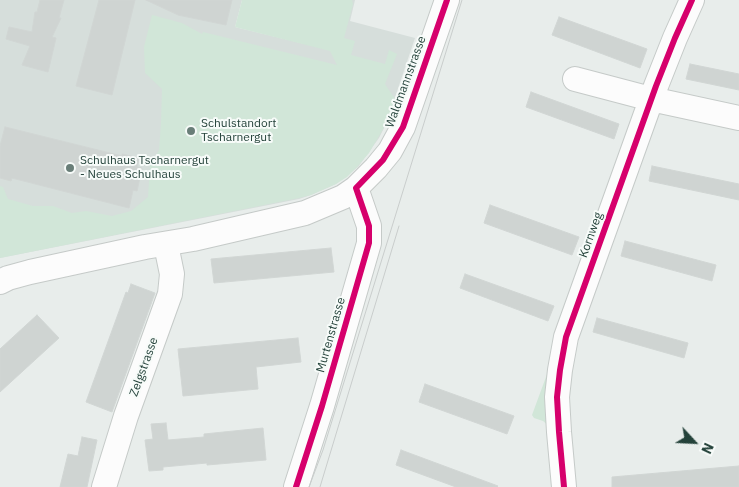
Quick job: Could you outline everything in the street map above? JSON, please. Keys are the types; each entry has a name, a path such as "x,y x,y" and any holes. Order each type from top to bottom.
{"street":[{"name":"Waldmannstrasse","path":"0,282 30,272 145,247 166,245 305,212 330,203 356,188 383,160 404,127 447,0"},
{"name":"Kornweg","path":"564,487 558,432 557,397 564,345 651,98 692,0"},
{"path":"575,79 739,118"},
{"name":"Murtenstrasse","path":"296,487 328,388 369,243 369,226 356,188"},
{"name":"Zelgstrasse","path":"104,487 126,416 170,294 172,274 166,245"}],"shaded area":[{"name":"Schulstandort Tscharnergut","path":"0,0 242,0 235,27 330,50 342,0 355,0 350,21 415,38 386,124 379,138 358,167 336,184 299,199 0,258"}],"green space":[{"path":"242,0 352,0 353,4 344,38 355,41 351,55 385,64 389,50 397,54 385,84 395,99 386,124 369,153 358,166 347,177 336,184 311,195 0,258 0,186 3,187 8,199 33,206 53,206 72,213 86,211 112,216 131,211 148,197 150,166 159,150 162,89 145,73 144,47 152,15 182,23 202,34 203,32 337,65 330,51 235,27"},
{"path":"550,366 550,427 532,415"}],"building":[{"path":"40,0 64,0 59,18 61,18 52,37 56,38 48,72 22,65 30,46 6,39 9,27 32,32 35,12 37,12"},
{"path":"99,0 135,0 112,95 76,86"},
{"path":"146,0 232,0 226,25 178,15"},
{"path":"559,17 647,49 640,68 552,35"},
{"path":"690,64 739,74 739,90 686,79"},
{"path":"531,92 619,124 614,139 526,107"},
{"name":"Schulhaus Tscharnergut - Neues Schulhaus","path":"5,127 122,156 122,154 139,158 137,167 142,168 137,191 133,190 129,208 12,178 11,181 0,178 0,146"},
{"path":"652,166 739,184 739,200 649,181"},
{"path":"490,205 579,237 572,255 484,223"},
{"path":"625,241 716,265 712,281 621,256"},
{"path":"331,248 334,272 214,283 211,259"},
{"path":"465,274 554,306 548,321 460,288"},
{"path":"131,284 155,293 112,412 86,402 126,292 128,293"},
{"path":"37,315 59,338 0,392 0,349"},
{"path":"597,318 688,343 684,358 593,332"},
{"path":"298,338 301,362 256,367 258,389 183,396 178,349"},
{"path":"425,384 514,416 507,434 419,402"},
{"path":"166,423 168,440 204,437 204,434 263,428 266,460 163,467 163,470 149,471 145,440 153,439 151,424"},
{"path":"82,437 97,440 87,487 60,487 68,454 78,456"},
{"path":"401,450 498,486 456,487 396,465"},
{"path":"739,466 739,487 612,487 612,477"}],"tram line":[{"path":"309,487 323,450 462,0"},
{"path":"320,487 399,226"}],"cycle path":[{"path":"296,487 322,406 369,243 369,226 356,188 383,160 403,127 447,0"},
{"path":"564,487 557,397 566,337 656,86 692,0"}],"place":[{"name":"Schulstandort Tscharnergut","path":"191,131"},
{"name":"Schulhaus Tscharnergut - Neues Schulhaus","path":"70,168"}]}
